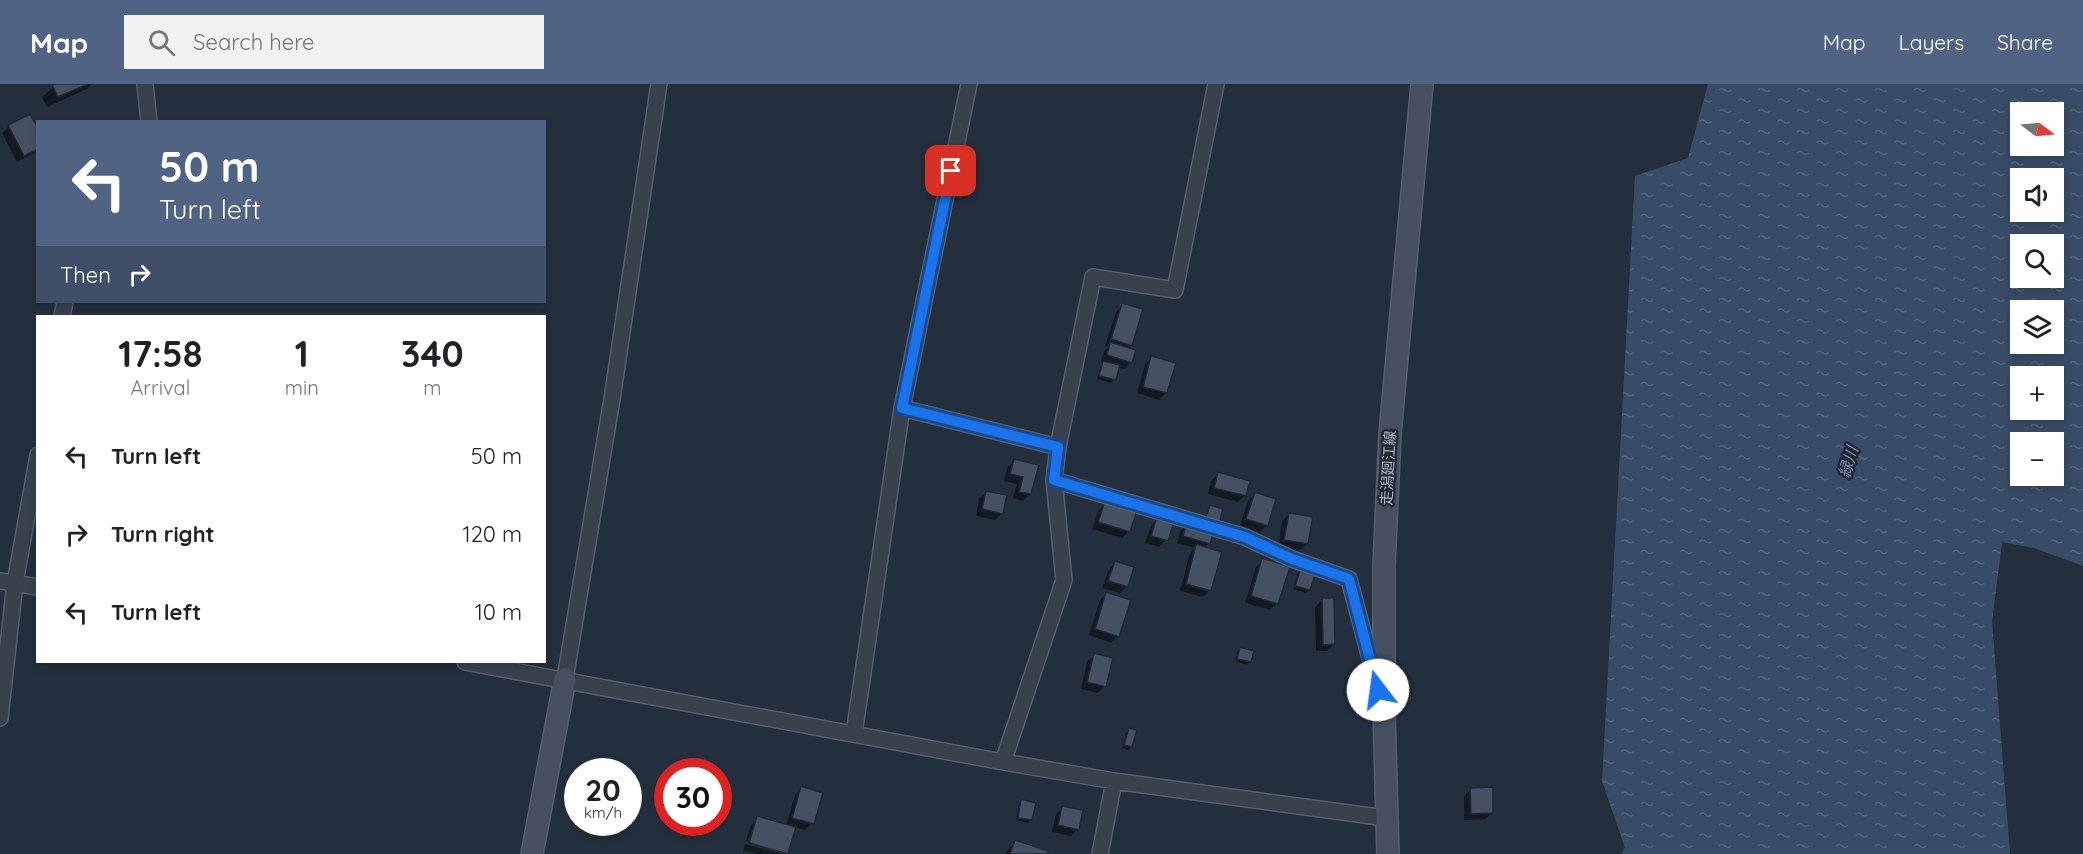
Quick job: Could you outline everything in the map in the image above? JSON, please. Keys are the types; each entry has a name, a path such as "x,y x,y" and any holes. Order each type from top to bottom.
{"main road":[{"name":"走潟廻江線","path":"1388,854 1384,712 1384,566 1390,434 1422,84"},
{"path":"532,854 564,679"}],"street":[{"path":"145,84 149,120"},
{"path":"564,679 612,399 659,84"},
{"path":"854,734 902,408 969,84"},
{"path":"1003,762 1064,580 1054,480 1058,447 1093,277 1175,290 1216,84"},
{"path":"902,408 1058,447"},
{"path":"0,718 8,582 36,463"},
{"path":"1054,480 1245,537 1292,559 1349,579 1384,712"},
{"path":"8,582 36,587"},
{"path":"471,663 1114,781 1386,818"},
{"path":"1100,854 1114,781"}],"water":[{"name":"緑川","path":"1708,84 2083,84 2083,566 2034,548 2002,542 1992,621 2010,854 1621,854 1625,848 1602,781 1635,176 1688,158"}],"building":[{"path":"88,84 58,97 52,85"},
{"path":"30,114 36,124 36,150 24,156 8,125"},
{"path":"1122,303 1143,309 1132,346 1111,339"},
{"path":"1110,342 1136,350 1132,363 1107,355"},
{"path":"1151,356 1176,363 1167,393 1143,387"},
{"path":"1103,361 1120,365 1116,380 1099,376"},
{"path":"1014,459 1039,465 1031,494 1019,492 1023,477 1010,474"},
{"path":"1218,472 1250,481 1246,496 1214,488"},
{"path":"986,491 1007,495 1003,514 982,509"},
{"path":"1255,492 1276,499 1268,526 1246,519"},
{"path":"1105,501 1137,511 1130,532 1098,522"},
{"path":"1210,505 1223,509 1219,524 1205,520"},
{"path":"1289,513 1313,517 1308,544 1284,540"},
{"path":"1157,517 1174,522 1168,541 1151,536"},
{"path":"1187,523 1214,531 1210,544 1183,536"},
{"path":"1196,544 1222,552 1211,591 1186,584"},
{"path":"1262,558 1290,567 1278,604 1251,596"},
{"path":"1115,561 1134,567 1128,587 1108,581"},
{"path":"1301,568 1316,572 1310,590 1295,586"},
{"path":"1106,592 1131,600 1119,637 1095,629"},
{"path":"1322,598 1334,598 1335,644 1323,645"},
{"path":"1240,647 1254,651 1251,662 1237,659"},
{"path":"1094,653 1113,658 1106,687 1087,682"},
{"path":"1129,728 1137,730 1132,747 1124,745"},
{"path":"801,786 823,793 814,824 792,818"},
{"path":"1493,787 1493,813 1471,814 1470,788"},
{"path":"1021,799 1036,803 1032,820 1018,818"},
{"path":"1062,806 1083,810 1079,830 1058,825"},
{"path":"757,816 796,827 788,854 749,843"},
{"path":"1015,840 1048,851 1047,854 1010,854"}],"route":[{"path":"951,171 902,408 1058,447 1054,480 1245,537 1292,559 1349,579 1378,690"}]}
